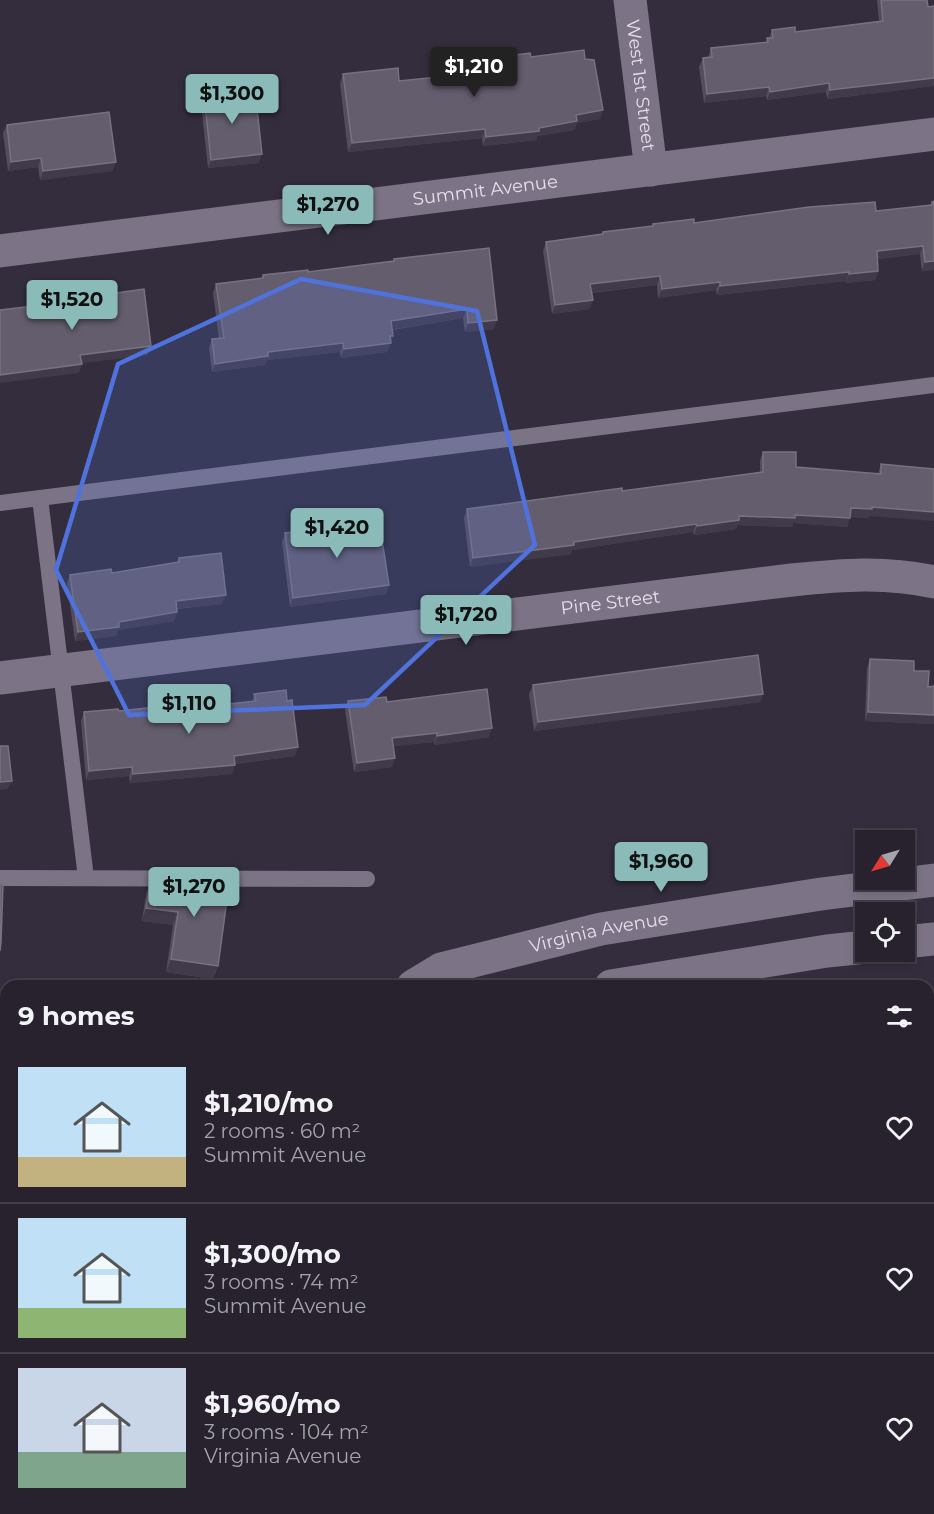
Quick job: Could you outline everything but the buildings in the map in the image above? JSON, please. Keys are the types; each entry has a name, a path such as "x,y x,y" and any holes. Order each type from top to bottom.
{"street":[{"name":"West 1st Street","path":"630,0 651,170"},
{"name":"Summit Avenue","path":"0,251 934,134"},
{"name":"Pine Street","path":"0,678 857,573 909,576 934,582"},
{"name":"Virginia Avenue","path":"423,980 441,969 601,929 821,894 934,880"},
{"path":"915,941 934,939"},
{"path":"648,980 855,947"}],"lane":[{"path":"0,503 934,385"},
{"path":"40,498 86,878"},
{"path":"0,878 367,879"}],"highlighted area":[{"path":"301,279 477,311 535,545 365,705 129,715 56,570 118,364"}]}
